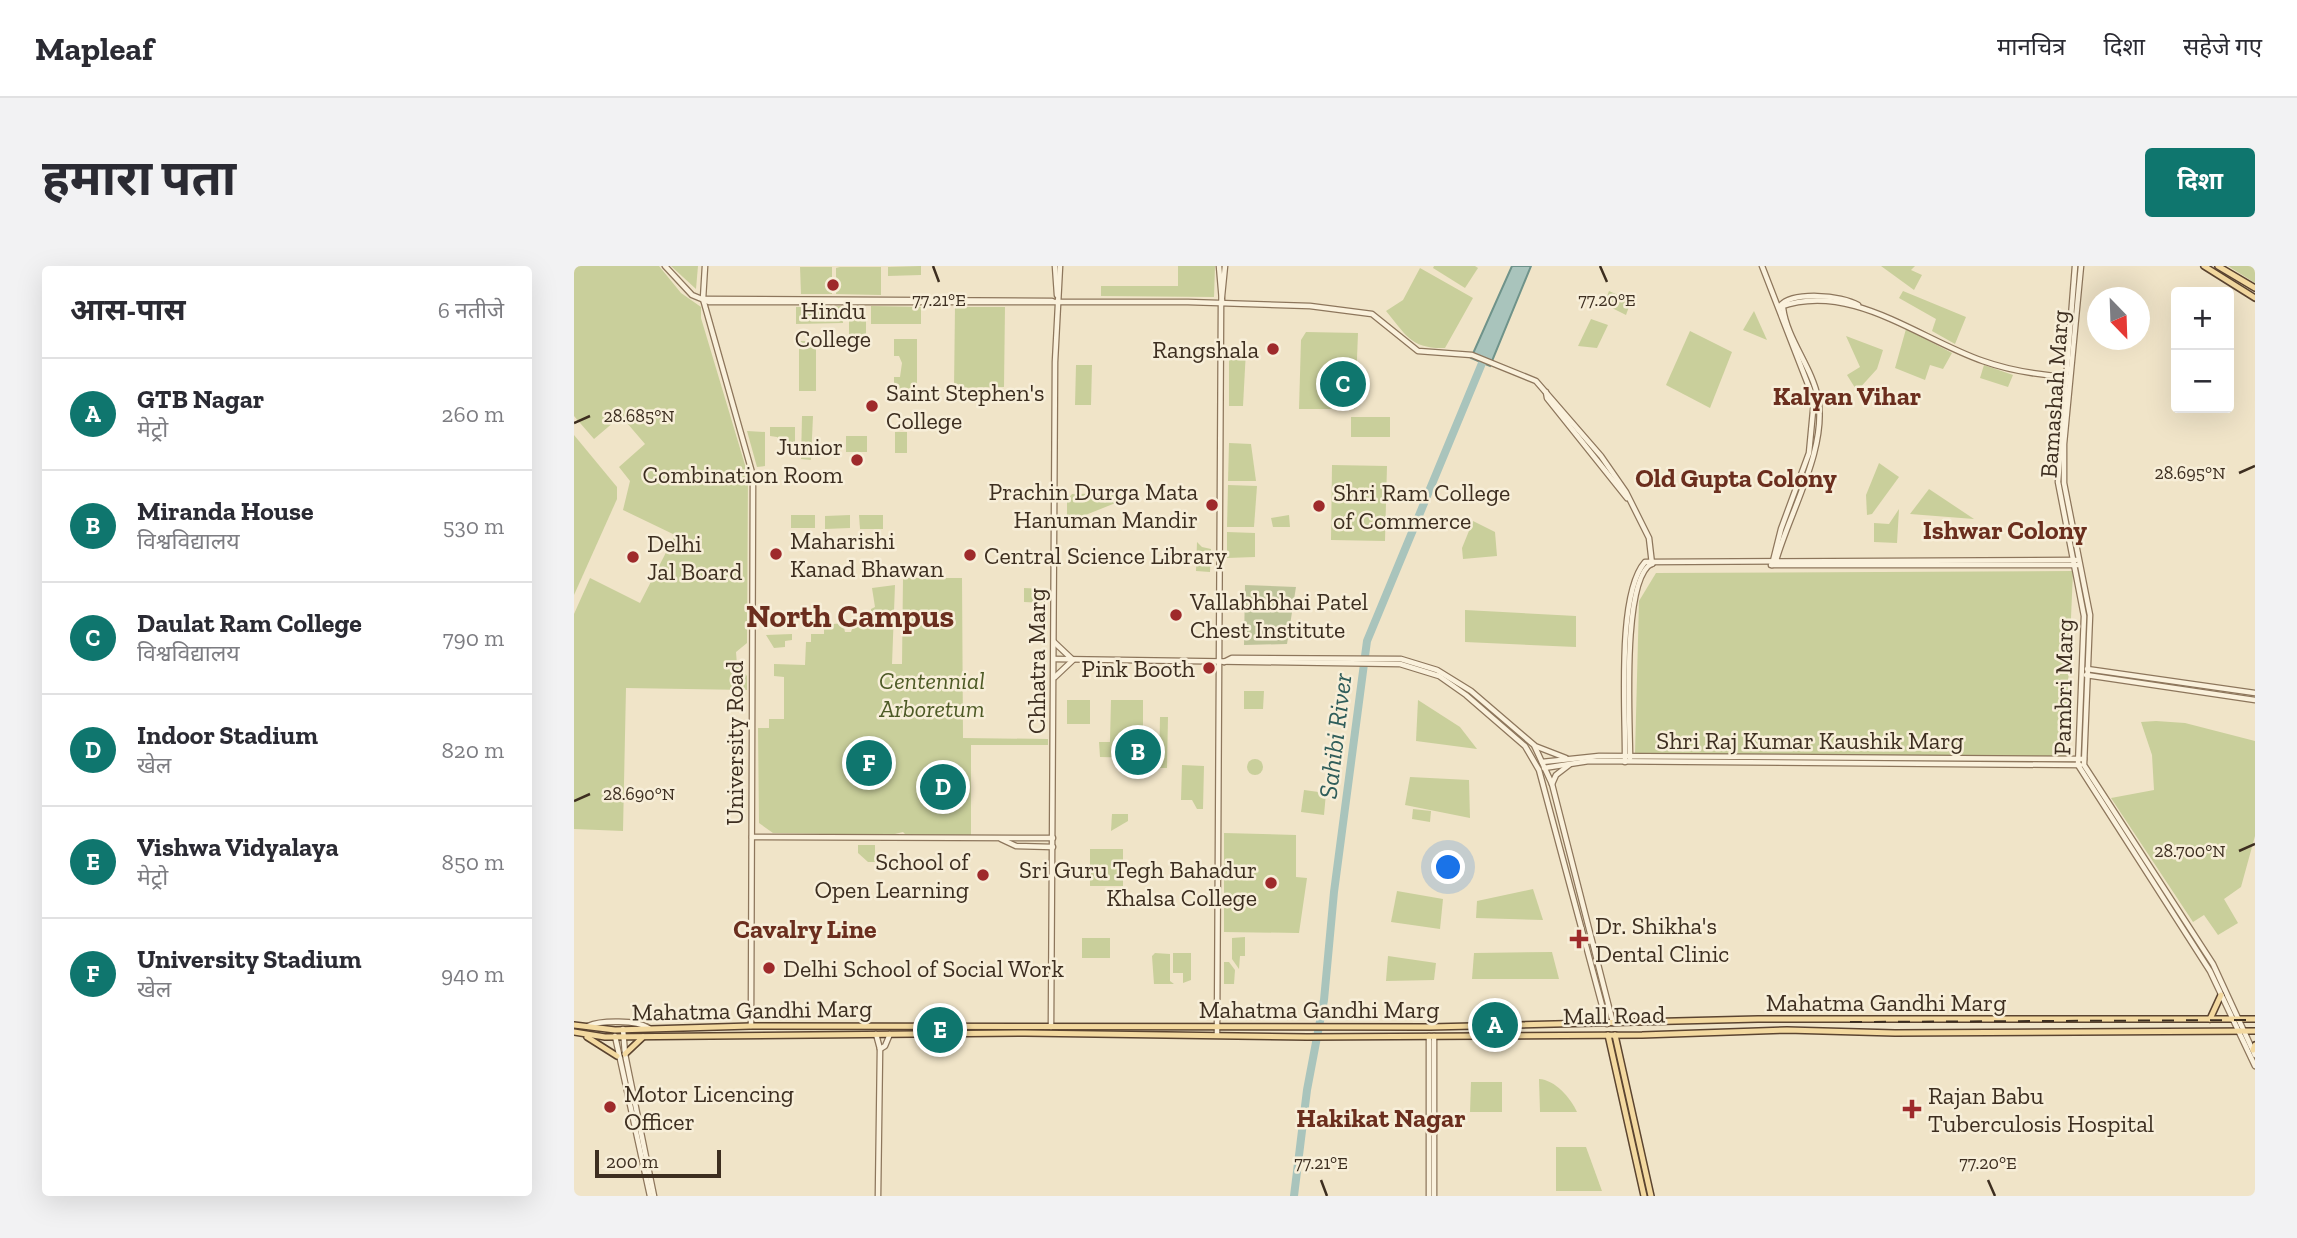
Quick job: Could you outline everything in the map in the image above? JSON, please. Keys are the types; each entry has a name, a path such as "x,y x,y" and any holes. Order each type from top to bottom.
{"main road":[{"path":"2204,266 2255,298"},
{"path":"2218,266 2255,288"},
{"path":"2210,1019 2221,995"},
{"name":"Mahatma Gandhi Marg","path":"574,1032 586,1036 623,1037 1217,1031 1303,1026 1802,1020 2255,1019"},
{"path":"1802,1020 1803,1031"},
{"name":"Mahatma Gandhi Marg","path":"574,1025 615,1030 751,1026 1051,1027 1334,1036"},
{"path":"961,1026 961,1034"},
{"path":"1303,1026 1303,1036"},
{"name":"Mall Road","path":"1334,1036 1803,1031 1895,1033"},
{"name":"Mahatma Gandhi Marg","path":"1895,1033 2255,1031"},
{"path":"625,1054 646,1035"},
{"path":"1611,1035 1644,1196"},
{"path":"1611,1035 1651,1196"},
{"path":"586,1036 617,1056"}],"street":[{"path":"665,266 692,295 709,302 1055,299 1310,306 1372,314 1418,351 1472,355 1536,381 1601,456 1649,538 1654,563"},
{"name":"University Road","path":"705,266 703,299 753,476 751,1026"},
{"name":"Chhatra Marg","path":"1051,1027 1055,299 1058,266"},
{"path":"1217,1031 1222,662 1222,266"},
{"path":"1762,266 1811,375 1820,418 1812,460 1773,564"},
{"name":"Bamashah Marg","path":"2070,378 2075,266"},
{"name":"Bamashah Marg","path":"2078,562 2058,482 2059,444 2070,378 2081,266"},
{"path":"1782,307 1788,299 1832,296 1846,299 1984,361 2026,373 2070,378"},
{"path":"1627,759 1629,597 1642,565 2078,562"},
{"name":"Pambri Marg","path":"2078,562 2090,615 2077,762 2213,964 2236,1019"},
{"path":"1054,642 1073,660"},
{"path":"1054,659 1222,662 1232,658 1349,662 1401,659 1442,672 1492,708 1534,746 1566,758"},
{"path":"1054,678 1073,660"},
{"path":"1378,661 1401,664 1444,679 1525,746 1541,766 1552,784 1610,1023"},
{"path":"2086,672 2255,693"},
{"path":"2086,672 2255,700"},
{"name":"Pambri Marg","path":"2086,672 2084,762 2236,1019"},
{"path":"1534,746 1610,1023"},
{"name":"Shri Raj Kumar Kaushik Marg","path":"1541,766 1566,758 1925,765 2084,762"},
{"path":"1925,758 1925,765"},
{"name":"Shri Raj Kumar Kaushik Marg","path":"1541,766 1627,759 1925,758 2077,762"},
{"path":"1552,784 1556,775 1573,762"},
{"path":"752,837 1053,838"},
{"path":"1001,839 1013,845 1053,847"},
{"path":"2236,1019 2254,1050"},
{"path":"584,1027 596,1023 644,1024 649,1028"},
{"path":"623,1029 625,1054 652,1196"},
{"path":"615,1030 617,1056 652,1196"},
{"path":"2242,1031 2255,1066"},
{"path":"876,1034 880,1049 878,1196"},
{"path":"880,1049 885,1046 890,1034"},
{"path":"1431,1035 1432,1196"}],"green space":[{"path":"574,266 659,266 681,293 701,307 701,318 748,475 747,643 736,652 737,665 747,676 747,690 626,688 623,831 574,829 574,614 590,578 640,603 675,535 623,510 630,481 619,467 645,444 621,416 594,439 574,416"},
{"path":"671,266 698,266 696,289"},
{"path":"921,266 921,275 888,276 888,267"},
{"path":"1178,266 1215,266 1214,297 1101,296 1101,286 1178,286"},
{"path":"1881,266 1915,266 1911,270 1922,275 1914,290"},
{"path":"2228,266 2255,266 2255,283"},
{"path":"800,267 832,267 832,294 801,294"},
{"path":"881,267 881,295 836,294 836,268"},
{"path":"1420,268 1473,298 1445,348 1424,346 1410,339 1386,311 1403,300"},
{"path":"1433,268 1478,268 1465,288"},
{"path":"1609,291 1631,301 1626,315 1604,304"},
{"path":"1903,291 1966,317 1955,344 1932,331 1936,319 1899,298"},
{"path":"843,306 843,323 796,324 796,307"},
{"path":"871,306 921,307 921,324 871,324"},
{"path":"955,307 1005,307 1004,387 954,388"},
{"path":"1754,311 1767,340 1743,330"},
{"path":"849,315 866,316 866,338 849,337"},
{"path":"1591,319 1608,325 1597,348 1578,346"},
{"path":"1906,329 1952,353 1943,369 1930,365 1925,380 1895,368"},
{"path":"1690,331 1732,352 1710,408 1666,385"},
{"path":"1306,332 1358,333 1355,409 1299,409 1301,340"},
{"path":"1846,336 1883,350 1877,369 1857,391 1847,375 1860,367"},
{"path":"894,339 917,339 917,392 894,392 894,377 900,377 902,363 899,356 894,356"},
{"path":"799,341 816,341 816,391 799,391"},
{"path":"1229,348 1246,350 1243,406 1229,406"},
{"path":"1076,365 1092,365 1091,405 1075,405"},
{"path":"1984,365 2013,375 2008,387 1980,378"},
{"path":"802,416 813,416 811,460 801,459"},
{"path":"1351,417 1390,417 1390,437 1351,437"},
{"path":"770,427 795,427 795,448 782,448 777,437 770,436"},
{"path":"747,431 765,432 765,466 757,467"},
{"path":"895,432 907,432 907,453 895,453"},
{"path":"574,435 617,487 617,499 574,595"},
{"path":"846,436 867,436 867,452 846,452"},
{"path":"1229,443 1251,444 1256,481 1228,481"},
{"path":"1879,463 1899,477 1872,514 1867,515 1866,495"},
{"path":"1332,465 1387,466 1385,541 1331,540"},
{"path":"1228,485 1257,486 1254,527 1227,527"},
{"path":"1929,489 1974,519 1910,514"},
{"path":"1120,493 1123,500 1078,518 1067,518 1067,500 1072,494"},
{"path":"1899,509 1897,543 1874,542 1874,523 1889,524"},
{"path":"791,515 815,515 815,528 791,528"},
{"path":"850,515 850,528 825,529 825,516"},
{"path":"859,515 883,515 883,529 860,529"},
{"path":"1289,515 1290,527 1273,527 1271,518"},
{"path":"1473,521 1495,532 1497,556 1463,559 1462,548"},
{"path":"1227,532 1255,533 1255,557 1227,558"},
{"path":"1197,542 1202,547 1211,549 1210,572 1196,571"},
{"path":"2073,571 2065,759 1635,754 1639,601 1656,573"},
{"name":"Centennial Arboretum","path":"903,578 962,578 963,738 1048,739 1048,745 971,745 971,836 906,835 903,832 891,835 773,833 759,823 758,728 769,728 769,719 784,719 784,677 774,676 774,664 805,665 806,642 811,642 811,634 824,634 824,625 843,623 845,632 851,632 854,623 865,625 866,620 871,620 871,609 875,607 872,588 895,585 892,664 902,664"},
{"path":"1245,585 1296,587 1287,644 1244,645"},
{"path":"1024,588 1046,589 1045,603 1024,602"},
{"path":"1465,610 1576,616 1576,647 1465,642"},
{"path":"792,634 792,640 785,641 785,647 774,648 766,635"},
{"path":"1244,691 1264,691 1263,709 1244,709"},
{"path":"1067,700 1090,700 1090,724 1067,724"},
{"path":"1111,700 1143,700 1143,758 1100,757 1099,742 1110,742"},
{"path":"1418,700 1460,727 1477,749 1416,741"},
{"path":"1160,717 1168,717 1167,768 1159,768"},
{"path":"2141,722 2185,723 2255,741 2255,836 2241,887 2224,899 2238,923 2218,935 2204,915 2193,922 2111,798 2154,790 2152,755"},
{"path":"1255,759 1261,761 1261,773 1255,775 1249,773 1247,767 1249,761"},
{"path":"1182,765 1204,766 1203,809 1197,809 1192,800 1181,800"},
{"path":"1410,777 1469,780 1470,818 1405,805"},
{"path":"1304,790 1326,793 1324,815 1301,812"},
{"path":"1413,809 1431,811 1430,822 1412,819"},
{"path":"1112,814 1128,814 1128,821 1111,831"},
{"path":"1224,833 1296,835 1296,877 1307,878 1299,933 1224,932"},
{"path":"858,845 875,845 875,862 868,862 858,853"},
{"path":"1090,849 1123,849 1123,886 1090,886"},
{"path":"1533,889 1543,920 1476,918 1477,901"},
{"path":"1397,891 1443,899 1440,929 1391,922"},
{"path":"1245,937 1245,956 1240,956 1239,969 1232,959 1232,938"},
{"path":"1082,938 1110,938 1110,958 1082,958"},
{"path":"1552,952 1559,979 1472,979 1474,953"},
{"path":"1155,953 1170,954 1170,981 1174,984 1154,984 1152,956"},
{"path":"1173,953 1191,953 1191,980 1183,983 1183,973 1173,973"},
{"path":"1388,956 1436,963 1434,980 1386,981"},
{"path":"1224,962 1229,962 1235,970 1234,984 1224,984"},
{"path":"1539,1079 1551,1082 1561,1090 1577,1112 1540,1112"},
{"path":"1471,1082 1502,1082 1502,1112 1470,1112"},
{"path":"1556,1147 1586,1147 1602,1191 1556,1191"}],"water":[{"path":"1512,266 1531,266 1490,366 1471,358"}],"waterway":[{"name":"Sahibi River","path":"1294,1196 1307,1090 1324,1000 1334,892 1367,641 1485,356"}],"railway":[{"path":"1850,1022 2255,1020"}],"place":[{"name":"Hindu College","path":"833,285"},
{"name":"Rangshala","path":"1273,349"},
{"name":"Daulat Ram College","path":"1343,384"},
{"name":"Saint Stephen's College","path":"872,406"},
{"name":"Junior Combination Room","path":"857,460"},
{"name":"Prachin Durga Mata Hanuman Mandir","path":"1212,505"},
{"name":"Shri Ram College of Commerce","path":"1319,506"},
{"name":"Maharishi Kanad Bhawan","path":"776,554"},
{"name":"Central Science Library","path":"970,555"},
{"name":"Delhi Jal Board","path":"633,557"},
{"name":"Vallabhbhai Patel Chest Institute","path":"1176,615"},
{"name":"Pink Booth","path":"1209,668"},
{"name":"Miranda House","path":"1138,752"},
{"name":"University Stadium","path":"869,763"},
{"name":"Indoor Stadium","path":"943,787"},
{"name":"School of Open Learning","path":"983,875"},
{"name":"Sri Guru Tegh Bahadur Khalsa College","path":"1271,883"},
{"name":"Dr. Shikha's Dental Clinic","path":"1579,939"},
{"name":"Delhi School of Social Work","path":"769,968"},
{"name":"GTB Nagar","path":"1495,1025"},
{"name":"Vishwa Vidyalaya","path":"940,1030"},
{"name":"Motor Licencing Officer","path":"610,1107"},
{"name":"Rajan Babu Tuberculosis Hospital","path":"1912,1109"}],"district":[{"name":"Kalyan Vihar","path":"1847,396"},
{"name":"Old Gupta Colony","path":"1736,478"},
{"name":"Ishwar Colony","path":"2005,530"},
{"name":"North Campus","path":"850,616"},
{"name":"Cavalry Line","path":"805,929"},
{"name":"Hakikat Nagar","path":"1381,1118"}]}
